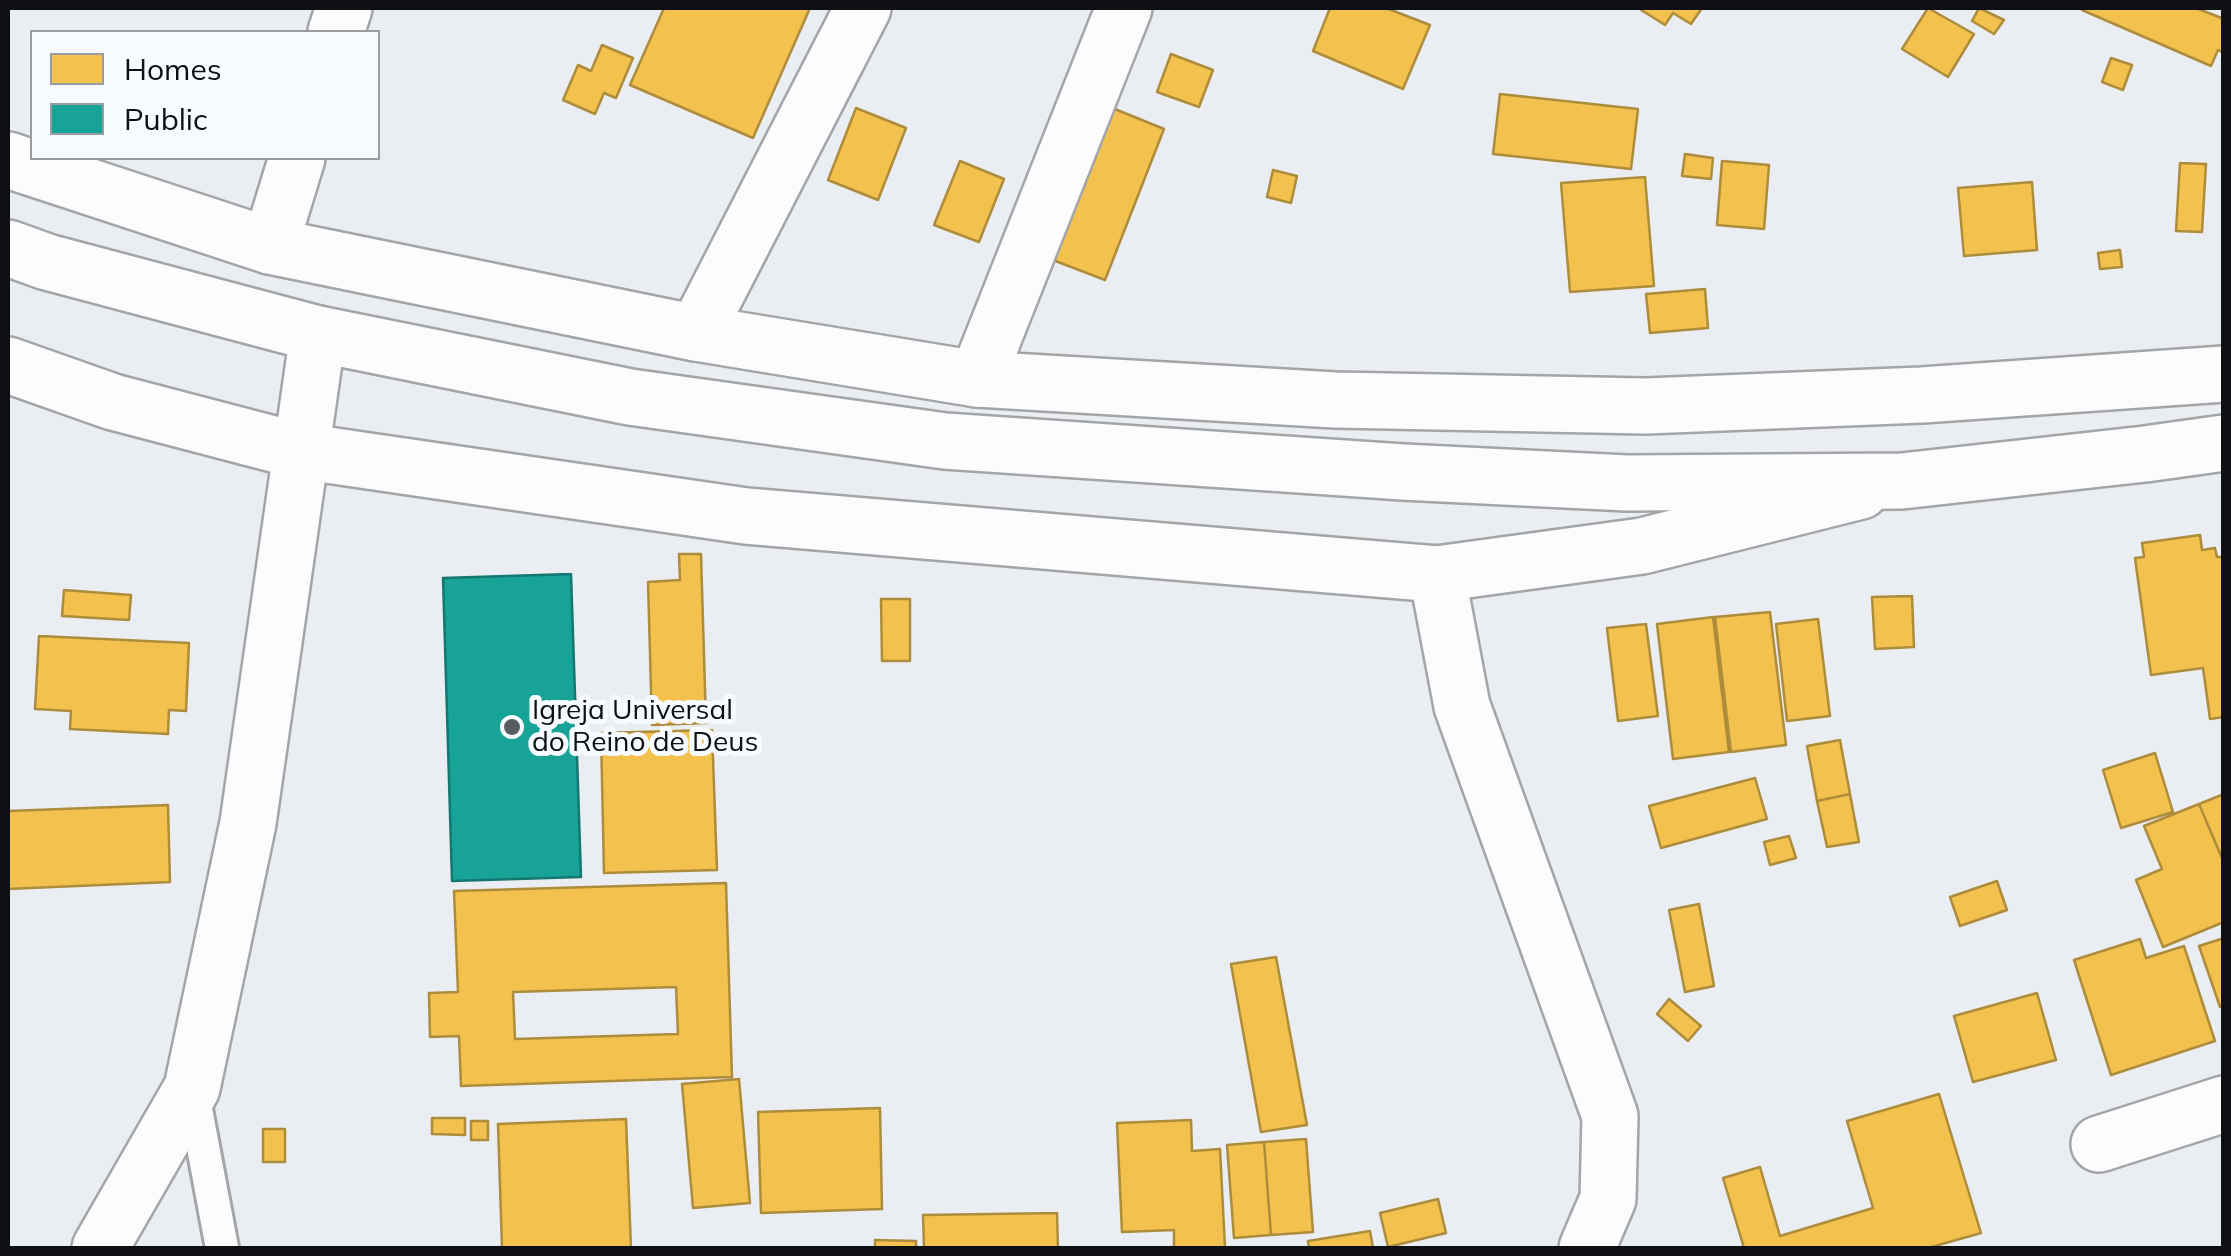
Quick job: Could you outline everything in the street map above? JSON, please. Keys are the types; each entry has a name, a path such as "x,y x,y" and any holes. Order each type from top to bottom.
{"street":[{"path":"696,333 862,8"},
{"path":"977,378 1124,8"},
{"path":"8,160 270,246 696,333 977,378 1335,400 1646,406 1922,395 2224,374"},
{"path":"270,246 297,160"},
{"path":"8,248 318,334 630,397 945,442 1627,483 1902,481 2224,443"},
{"path":"100,1248 192,1088 248,823 318,334"},
{"path":"8,364 113,402 300,451 746,516 1437,574 1642,546 1902,481"},
{"path":"1437,574 1462,706 1610,1116 1608,1199 1586,1248"},
{"path":"2099,1144 2224,1104"}],"lane":[{"path":"192,1088 222,1248"}],"building: Homes":[{"path":"664,8 810,8 753,138 630,85"},
{"path":"1330,8 1386,8 1430,25 1403,89 1313,51"},
{"path":"1638,8 1702,8 1691,24 1673,13 1665,25"},
{"path":"1928,8 1974,34 1948,77 1902,49"},
{"path":"1979,8 2004,20 1994,34 1972,21"},
{"path":"2083,8 2196,8 2224,19 2224,53 2218,50 2211,66"},
{"path":"602,45 633,58 616,98 604,93 595,114 563,100 578,65 591,71"},
{"path":"1171,54 1213,70 1199,107 1157,92"},
{"path":"2111,58 2132,65 2123,90 2102,82"},
{"path":"1500,94 1638,109 1631,169 1493,154"},
{"path":"1105,105 1164,129 1105,280 1045,257"},
{"path":"856,108 906,128 878,200 828,180"},
{"path":"1685,154 1713,158 1711,179 1682,176"},
{"path":"960,161 1004,179 979,242 934,225"},
{"path":"1722,161 1769,165 1764,229 1717,225"},
{"path":"2180,163 2206,164 2202,232 2176,231"},
{"path":"1273,170 1297,176 1291,203 1267,197"},
{"path":"1645,177 1654,286 1570,292 1561,183"},
{"path":"2032,182 2037,250 1964,256 1958,188"},
{"path":"2120,250 2122,267 2100,269 2098,253"},
{"path":"1705,289 1708,328 1650,333 1646,294"},
{"path":"2200,535 2202,550 2215,548 2217,557 2224,557 2224,717 2210,719 2203,668 2151,675 2135,558 2144,557 2142,543"},
{"path":"679,554 701,554 706,723 652,725 648,582 680,580"},
{"path":"64,590 131,595 129,620 62,616"},
{"path":"1912,596 1914,647 1875,649 1872,597"},
{"path":"881,599 910,599 910,661 882,661"},
{"path":"1770,612 1786,745 1731,752 1715,617"},
{"path":"1713,617 1729,752 1673,759 1657,624"},
{"path":"1818,619 1830,716 1787,721 1776,624"},
{"path":"1646,624 1658,716 1618,721 1607,628"},
{"path":"39,636 189,643 186,711 169,710 168,734 70,729 71,711 35,709"},
{"path":"712,730 717,870 604,873 601,733"},
{"path":"1840,740 1850,794 1817,801 1807,746"},
{"path":"2155,753 2173,812 2121,828 2103,770"},
{"path":"1755,778 1767,819 1661,848 1649,806"},
{"path":"1850,794 1859,842 1827,847 1817,801"},
{"path":"2224,794 2224,863 2199,804"},
{"path":"2199,804 2224,863 2224,922 2163,947 2136,880 2162,869 2144,826"},
{"path":"168,805 170,882 8,889 8,811"},
{"path":"1789,836 1796,858 1770,865 1764,842"},
{"path":"1997,881 2007,910 1960,926 1950,897"},
{"path":"726,883 732,1077 461,1086 459,1036 430,1037 429,993 458,992 454,891","holes":["676,987 678,1034 515,1039 513,992"]},
{"path":"1699,904 1714,986 1685,992 1669,910"},
{"path":"2224,938 2224,1005 2220,1007 2199,946"},
{"path":"2140,939 2146,958 2184,946 2215,1041 2111,1075 2074,960"},
{"path":"1276,957 1307,1125 1261,1132 1231,964"},
{"path":"2037,993 2056,1060 1973,1082 1954,1016"},
{"path":"1669,999 1701,1026 1688,1041 1657,1014"},
{"path":"739,1079 750,1203 693,1208 682,1084"},
{"path":"1939,1094 1981,1233 1928,1248 1744,1248 1723,1178 1760,1167 1780,1236 1873,1208 1847,1121"},
{"path":"880,1108 882,1209 761,1213 758,1112"},
{"path":"432,1118 465,1118 465,1135 432,1134"},
{"path":"626,1119 631,1248 502,1248 498,1124"},
{"path":"1191,1120 1192,1151 1220,1149 1225,1247 1174,1248 1174,1230 1122,1232 1117,1123"},
{"path":"471,1121 488,1121 488,1140 471,1140"},
{"path":"263,1129 285,1129 285,1162 263,1162"},
{"path":"1306,1139 1313,1232 1271,1235 1264,1142"},
{"path":"1264,1142 1271,1235 1234,1238 1227,1145"},
{"path":"1438,1199 1446,1233 1388,1247 1380,1213"},
{"path":"1057,1213 1058,1248 924,1248 923,1215"},
{"path":"1370,1231 1373,1248 1309,1248 1308,1241"},
{"path":"875,1240 916,1241 916,1248 875,1248"}],"building: Public":[{"name":"Igreja Universal do Reino de Deus","path":"571,574 581,877 452,881 443,578"}],"place":[{"name":"Igreja Universal do Reino de Deus","path":"512,727"}]}
